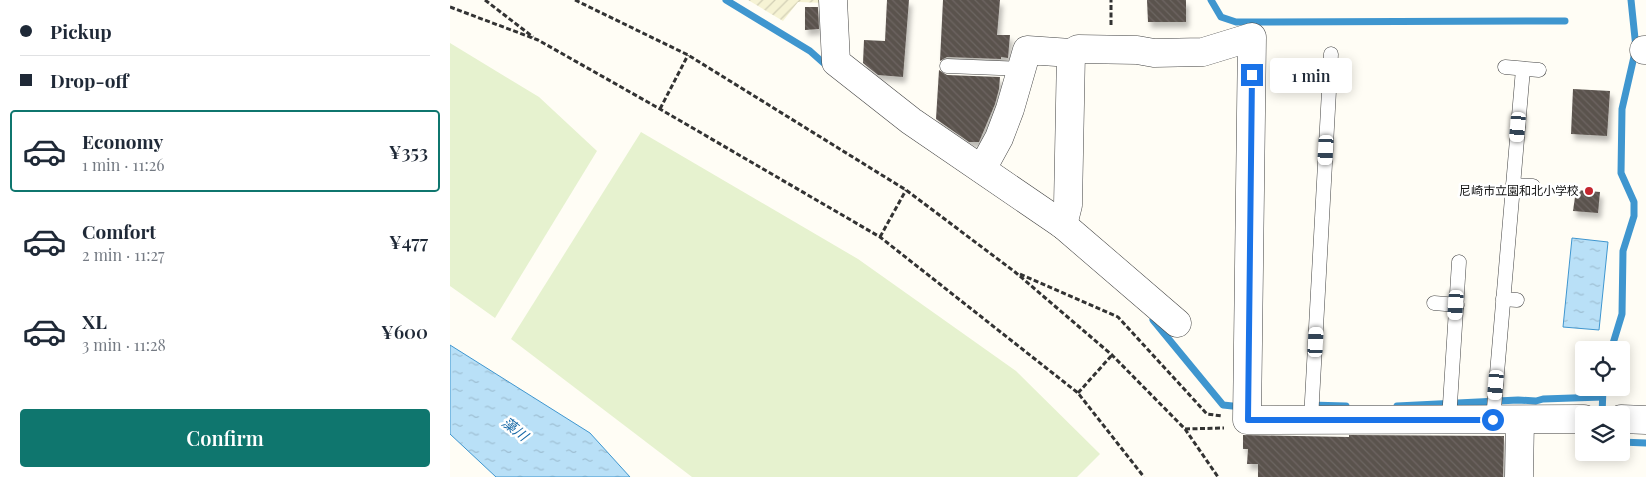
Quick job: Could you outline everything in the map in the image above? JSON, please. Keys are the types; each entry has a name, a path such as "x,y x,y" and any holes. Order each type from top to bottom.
{"street":[{"path":"833,0 836,62 911,121 1063,225 1177,323"},
{"path":"982,170 999,138 1010,109 1027,50 1071,54 1078,49 1137,50 1154,53 1203,52 1252,37 1238,418 1575,419"},
{"path":"1063,225 1068,205 1071,54"},
{"path":"1506,420 1519,477"},
{"path":"1630,420 1646,420"}],"lane":[{"path":"1311,419 1331,54"},
{"path":"947,66 1022,69"},
{"path":"1504,67 1540,70"},
{"path":"1506,420 1513,184 1522,69"},
{"path":"1513,184 1533,186"},
{"path":"1449,420 1460,262"},
{"path":"1434,303 1456,305"}],"path":[{"path":"485,0 538,40 660,108 880,237 1078,393 1144,477"},
{"path":"575,0 688,56 906,190 1015,272 1112,356 1185,429 1218,477"},
{"path":"450,7 538,40"},
{"path":"660,108 688,56"},
{"path":"880,237 906,190"},
{"path":"1015,272 1118,318 1207,414 1238,418"},
{"path":"1078,393 1112,356"},
{"path":"1185,429 1227,428 1238,418"}],"shaded area":[{"path":"748,0 825,0 825,3 798,2 783,21"}],"green space":[{"path":"450,43 539,97 597,151 495,318 450,286"},
{"path":"641,132 858,259 1016,371 1100,454 1077,477 692,477 511,339"}],"water":[{"path":"1572,238 1608,242 1599,330 1563,327"},
{"name":"藻川","path":"450,345 590,433 630,477 496,477 450,434"}],"building":[{"path":"887,0 909,0 903,77 878,75 863,63 864,40 885,41"},
{"path":"943,0 1000,0 997,35 1010,35 1008,58 947,57 940,61"},
{"path":"1147,0 1186,0 1186,22 1148,22"},
{"path":"805,7 818,7 819,29 805,30"},
{"path":"939,70 947,75 1000,77 995,104 979,142 969,142 936,119"},
{"path":"1573,89 1610,91 1607,136 1571,134"},
{"name":"尼崎市立園和北小学校","path":"1576,190 1600,192 1598,213 1573,211"},
{"path":"1243,435 1349,437 1349,435 1504,436 1503,477 1258,477 1258,464 1247,464 1248,449 1243,449"}],"waterway":[{"path":"726,0 810,51 828,67"},
{"path":"1211,0 1221,17 1236,22 1565,21"},
{"path":"1614,341 1622,314 1623,251 1634,216 1634,202 1621,173 1622,109 1636,48 1631,0"},
{"path":"1153,320 1223,405 1242,407"},
{"path":"1602,406 1603,396"},
{"path":"1397,406 1602,397"},
{"path":"1310,405 1346,406"},
{"path":"1630,442 1646,443"}],"place":[{"name":"尼崎市立園和北小学校","path":"1589,191"}],"route":[{"path":"1252,75 1248,420 1493,420"}]}
